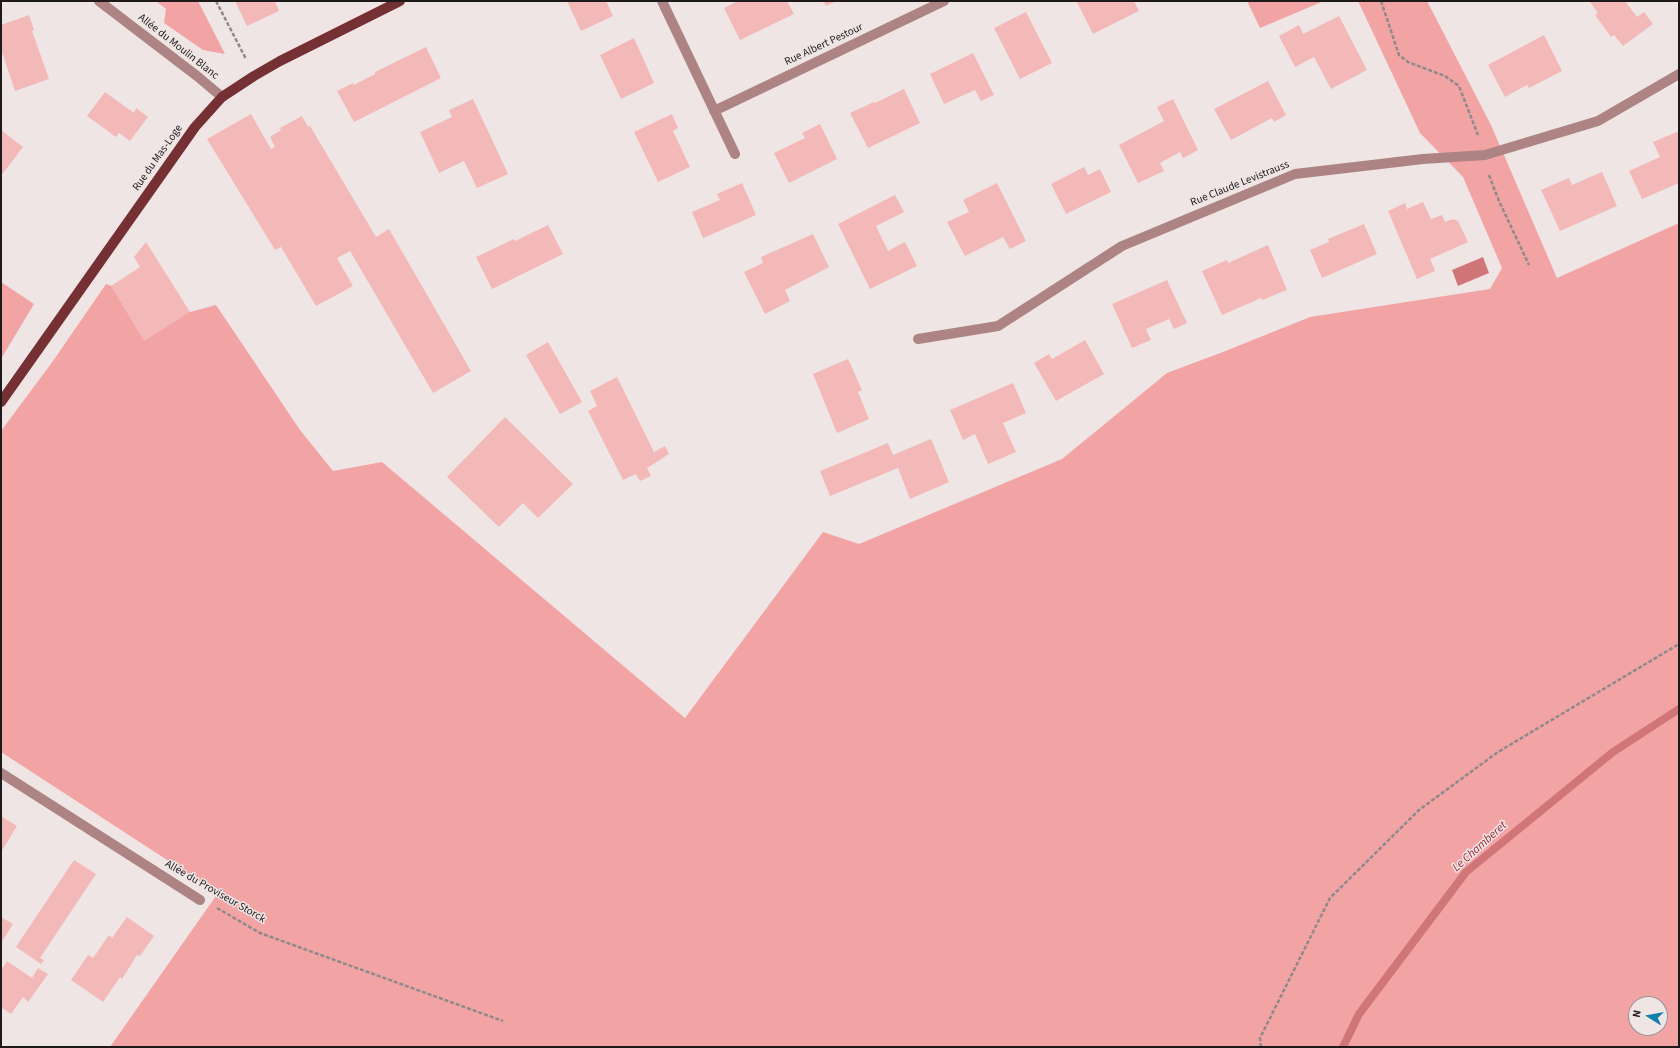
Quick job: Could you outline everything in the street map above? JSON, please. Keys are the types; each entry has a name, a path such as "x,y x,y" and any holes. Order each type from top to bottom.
{"main road":[{"name":"Rue du Mas-Loge","path":"1,402 195,126 222,97 254,76 400,1"}],"street":[{"name":"Allée du Moulin Blanc","path":"99,1 222,97"},
{"path":"662,1 735,154"},
{"name":"Rue Albert Pestour","path":"714,111 944,1"},
{"name":"Rue Claude Levistrauss","path":"918,339 998,326 1122,246 1295,174 1424,159 1485,155 1598,121 1679,74"},
{"name":"Allée du Proviseur Storck","path":"1,773 200,900"}],"path":[{"path":"216,1 254,76"},
{"path":"1381,1 1399,54 1408,62 1445,76 1458,86 1485,155 1488,174 1529,265"},
{"path":"1261,1047 1260,1038 1330,898 1419,810 1498,752 1679,644"},
{"name":"Allée du Proviseur Storck","path":"200,900 260,933 503,1021"}],"shaded area":[{"path":"156,1 198,1 225,54 203,50 164,23 166,9"},
{"path":"1247,1 1324,1 1260,28"},
{"path":"1358,1 1427,1 1491,125 1557,278 1679,223 1679,1047 110,1047 218,893 1,752 1,431 53,361 106,284 190,312 216,305 300,430 333,471 382,462 685,718 823,532 859,544 1062,459 1167,373 1310,317 1490,289 1502,268 1463,177 1420,133"},
{"path":"1483,257 1489,273 1458,286 1452,270"},
{"path":"1,282 34,304 1,359"}],"building":[{"path":"235,1 275,1 279,11 247,26"},
{"path":"567,1 606,1 613,16 581,31"},
{"path":"738,1 787,1 794,14 740,40 724,8"},
{"path":"823,1 837,1 826,6"},
{"path":"1134,1 1139,11 1093,34 1077,2"},
{"path":"1625,1 1637,17 1644,12 1653,24 1623,46 1614,35 1611,37 1595,15 1598,13 1590,2"},
{"path":"1026,12 1052,63 1020,79 994,28"},
{"path":"29,15 34,30 32,31 49,79 15,91 1,49 1,25"},
{"path":"1339,16 1367,70 1331,89 1314,57 1295,67 1279,36 1299,25 1303,34"},
{"path":"1544,35 1562,71 1529,88 1527,85 1505,97 1488,65"},
{"path":"634,38 654,83 621,99 600,55"},
{"path":"426,47 441,78 354,122 337,91 353,83 354,85 375,74 375,72"},
{"path":"973,53 994,95 981,101 975,90 944,104 930,74"},
{"path":"1268,81 1286,115 1274,122 1272,118 1231,140 1214,109"},
{"path":"904,89 920,123 868,148 850,113"},
{"path":"105,92 134,113 136,108 148,117 130,141 119,133 116,137 87,116"},
{"path":"473,99 508,174 477,188 464,161 439,173 420,132 452,117 449,110"},
{"path":"1173,99 1198,150 1183,158 1180,152 1160,163 1164,171 1138,183 1119,145 1164,121 1157,107"},
{"path":"251,114 271,149 275,147 270,137 281,130 280,128 302,116 308,127 310,126 376,237 389,229 471,371 433,393 350,251 337,258 353,286 316,306 281,247 275,250 207,139"},
{"path":"672,114 678,128 673,131 690,167 658,182 634,132"},
{"path":"820,124 837,159 789,183 774,153 805,138 802,133"},
{"path":"1,130 23,147 1,176"},
{"path":"1679,131 1679,183 1642,199 1629,171 1660,157 1653,142"},
{"path":"1084,167 1088,175 1100,169 1111,192 1066,214 1051,184"},
{"path":"1602,172 1617,206 1560,231 1541,190 1569,178 1572,185"},
{"path":"742,183 756,215 703,238 692,212 720,200 717,194"},
{"path":"997,183 1026,241 1010,249 1003,237 965,256 947,222 969,212 963,200"},
{"path":"895,195 904,212 876,226 888,251 905,242 917,266 870,289 838,224"},
{"path":"1423,202 1431,219 1442,215 1445,222 1453,219 1458,221 1468,242 1430,259 1435,271 1417,279 1388,211 1405,203 1407,209"},
{"path":"1364,224 1377,254 1322,278 1310,250 1329,242 1328,239"},
{"path":"548,225 563,254 492,289 476,257 514,239 515,241"},
{"path":"813,234 829,267 785,290 790,301 765,314 744,272 763,263 761,257"},
{"path":"146,242 190,312 144,341 111,286 140,267 134,257"},
{"path":"1268,245 1287,290 1262,300 1261,298 1222,315 1202,271 1227,260 1228,263"},
{"path":"1167,280 1187,323 1174,329 1169,319 1146,329 1151,340 1132,348 1112,304"},
{"path":"1085,340 1104,374 1056,401 1034,363 1049,354 1052,359"},
{"path":"548,342 582,402 560,414 526,355"},
{"path":"848,359 862,390 858,392 869,419 837,433 813,374"},
{"path":"617,377 654,452 665,446 669,454 647,468 651,476 640,481 636,474 623,480 588,411 597,406 590,391"},
{"path":"1013,383 1026,413 1003,423 1016,452 988,464 975,434 963,440 950,410"},
{"path":"505,417 573,484 538,518 523,503 499,527 447,477"},
{"path":"931,439 949,482 910,499 898,468 830,496 820,471 888,443 893,455"},
{"path":"1,816 17,826 1,852"},
{"path":"74,860 96,874 40,958 44,960 41,964 16,947"},
{"path":"1,917 13,924 1,943"},
{"path":"127,917 154,936 140,956 137,955 122,979 120,977 103,1002 71,980 88,955 93,958 109,935 112,938"},
{"path":"7,961 32,978 38,968 48,974 28,1002 23,997 11,1014 1,1007 1,970"}],"waterway":[{"name":"Le Chamberet","path":"1343,1047 1359,1014 1466,872 1613,752 1679,709"}]}
